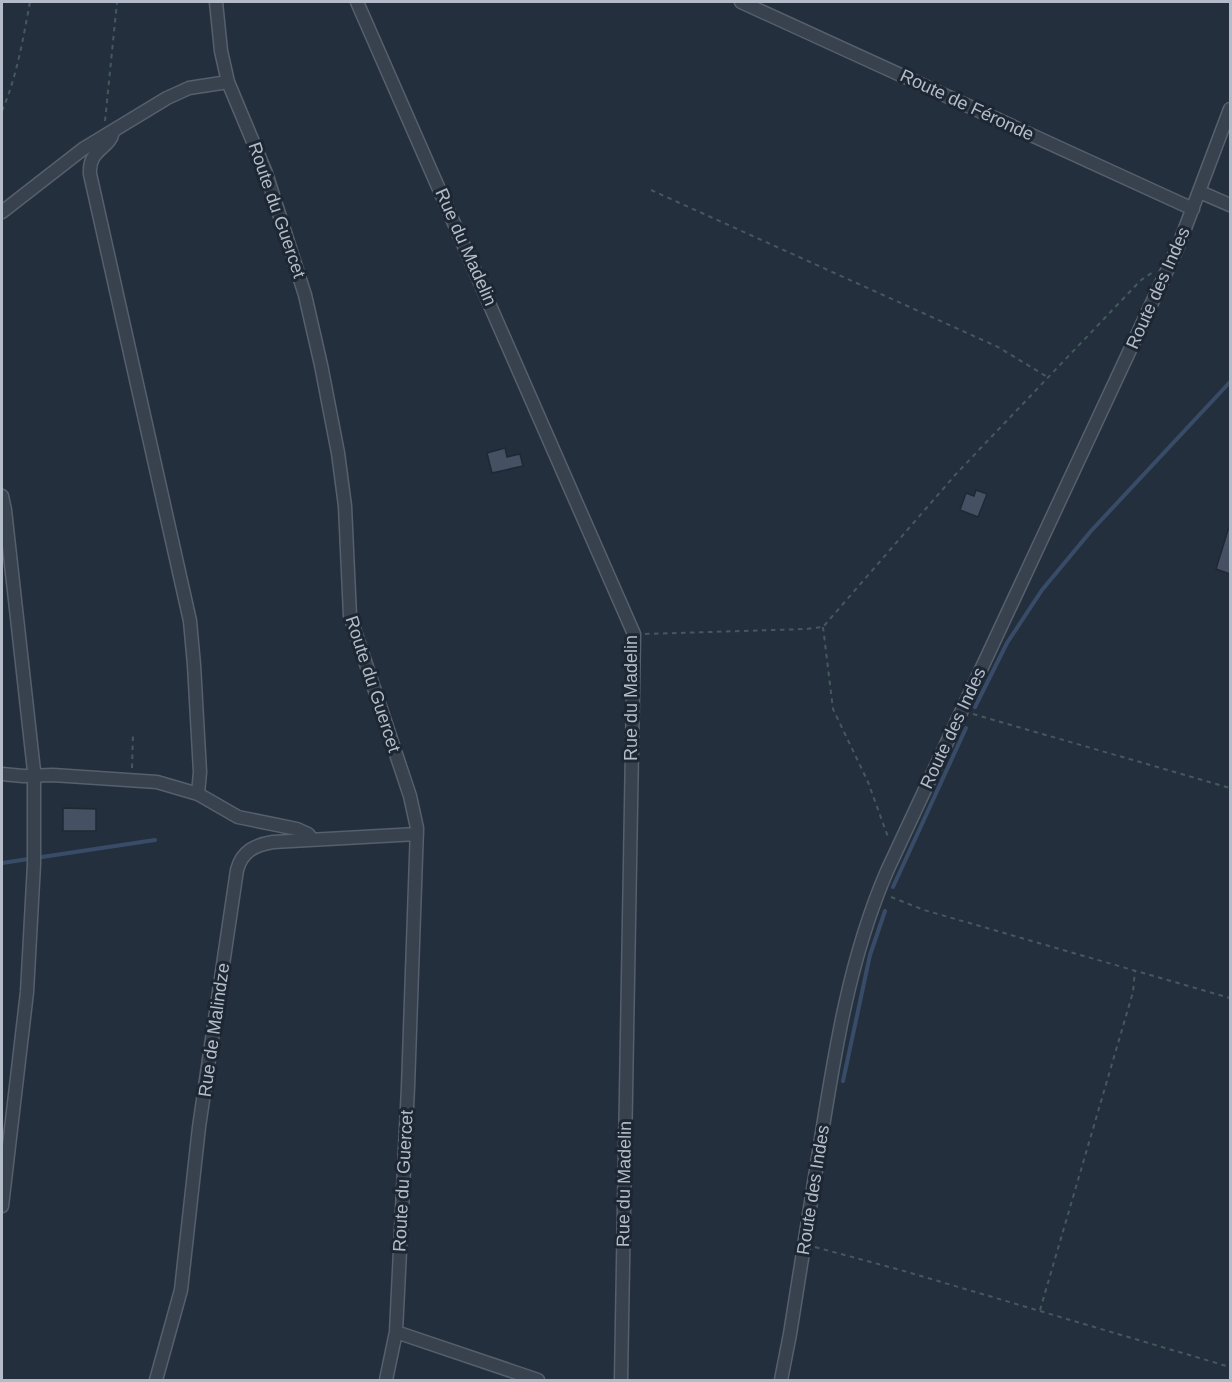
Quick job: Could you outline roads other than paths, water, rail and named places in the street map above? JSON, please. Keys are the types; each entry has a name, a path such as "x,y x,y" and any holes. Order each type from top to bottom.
{"street":[{"name":"Route du Guercet","path":"216,2 221,51 228,82 266,173 305,296 330,404 339,462 345,506 350,616 416,819 408,1099 396,1332 386,1380"},
{"name":"Rue du Madelin","path":"357,2 634,634 621,1380"},
{"name":"Route de Féronde","path":"741,2 1193,209"},
{"path":"2,212 68,160 182,91 228,82"},
{"name":"Route des Indes","path":"781,1380 843,1012 856,956 878,892 1170,265 1230,109"},
{"path":"109,134 111,138 91,159 90,174 190,621 197,724 198,794"},
{"path":"1200,192 1230,205"},
{"path":"2,496 34,775 34,864 27,992 2,1206"},
{"path":"2,774 157,782 198,794 238,817 291,827 306,832 312,839"},
{"name":"Rue de Malindze","path":"156,1380 182,1290 199,1127 238,865 246,853 258,846 288,840 417,834"},
{"path":"396,1332 538,1380"}],"waterway":[{"path":"975,707 1007,643 1042,590 1091,531 1230,382"},
{"path":"893,887 966,728"},
{"path":"2,863 155,840"},
{"path":"843,1081 870,955 885,911"}]}
